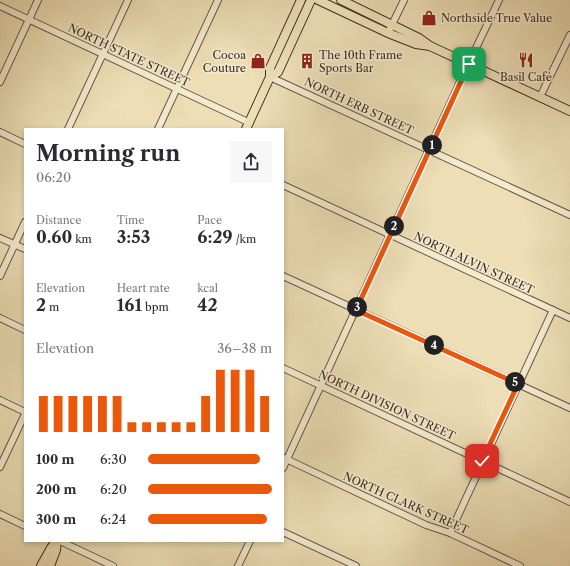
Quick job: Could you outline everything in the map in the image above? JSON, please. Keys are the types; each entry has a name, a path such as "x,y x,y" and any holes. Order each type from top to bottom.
{"main road":[{"path":"248,126 270,76 270,68 301,0"},
{"path":"270,76 278,72 311,0"},
{"path":"318,0 388,33 416,44 430,46"},
{"path":"341,0 392,24 419,38 430,46 570,111"},
{"path":"41,566 51,548 57,542"},
{"path":"50,566 58,542"}],"street":[{"path":"0,82 38,0"},
{"path":"68,128 128,0"},
{"path":"158,128 218,0"},
{"path":"388,33 404,0"},
{"path":"285,458 321,385 499,0"},
{"name":"NORTH STATE STREET","path":"0,6 177,89 248,126"},
{"path":"540,97 570,35"},
{"name":"NORTH ERB STREET","path":"270,76 570,215"},
{"path":"0,132 24,144"},
{"name":"NORTH ALVIN STREET","path":"284,185 570,318"},
{"path":"0,276 24,224"},
{"path":"0,238 24,249"},
{"path":"284,276 570,408"},
{"path":"450,533 553,310"},
{"path":"0,318 24,330"},
{"name":"NORTH DIVISION STREET","path":"284,368 570,502"},
{"path":"0,400 24,412"},
{"path":"0,467 24,415"},
{"name":"NORTH CLARK STREET","path":"285,458 426,525 450,533 520,566"},
{"path":"0,514 24,526"},
{"path":"284,532 356,566"},
{"path":"60,542 113,566"},
{"path":"238,566 250,542"}],"place":[{"name":"Northside True Value","path":"429,18"},
{"name":"Basil Café","path":"526,60"},
{"name":"Cocoa Couture","path":"258,61"},
{"name":"The 10th Frame Sports Bar","path":"307,61"}],"route":[{"path":"469,64 356,310 518,384 482,461"}]}
